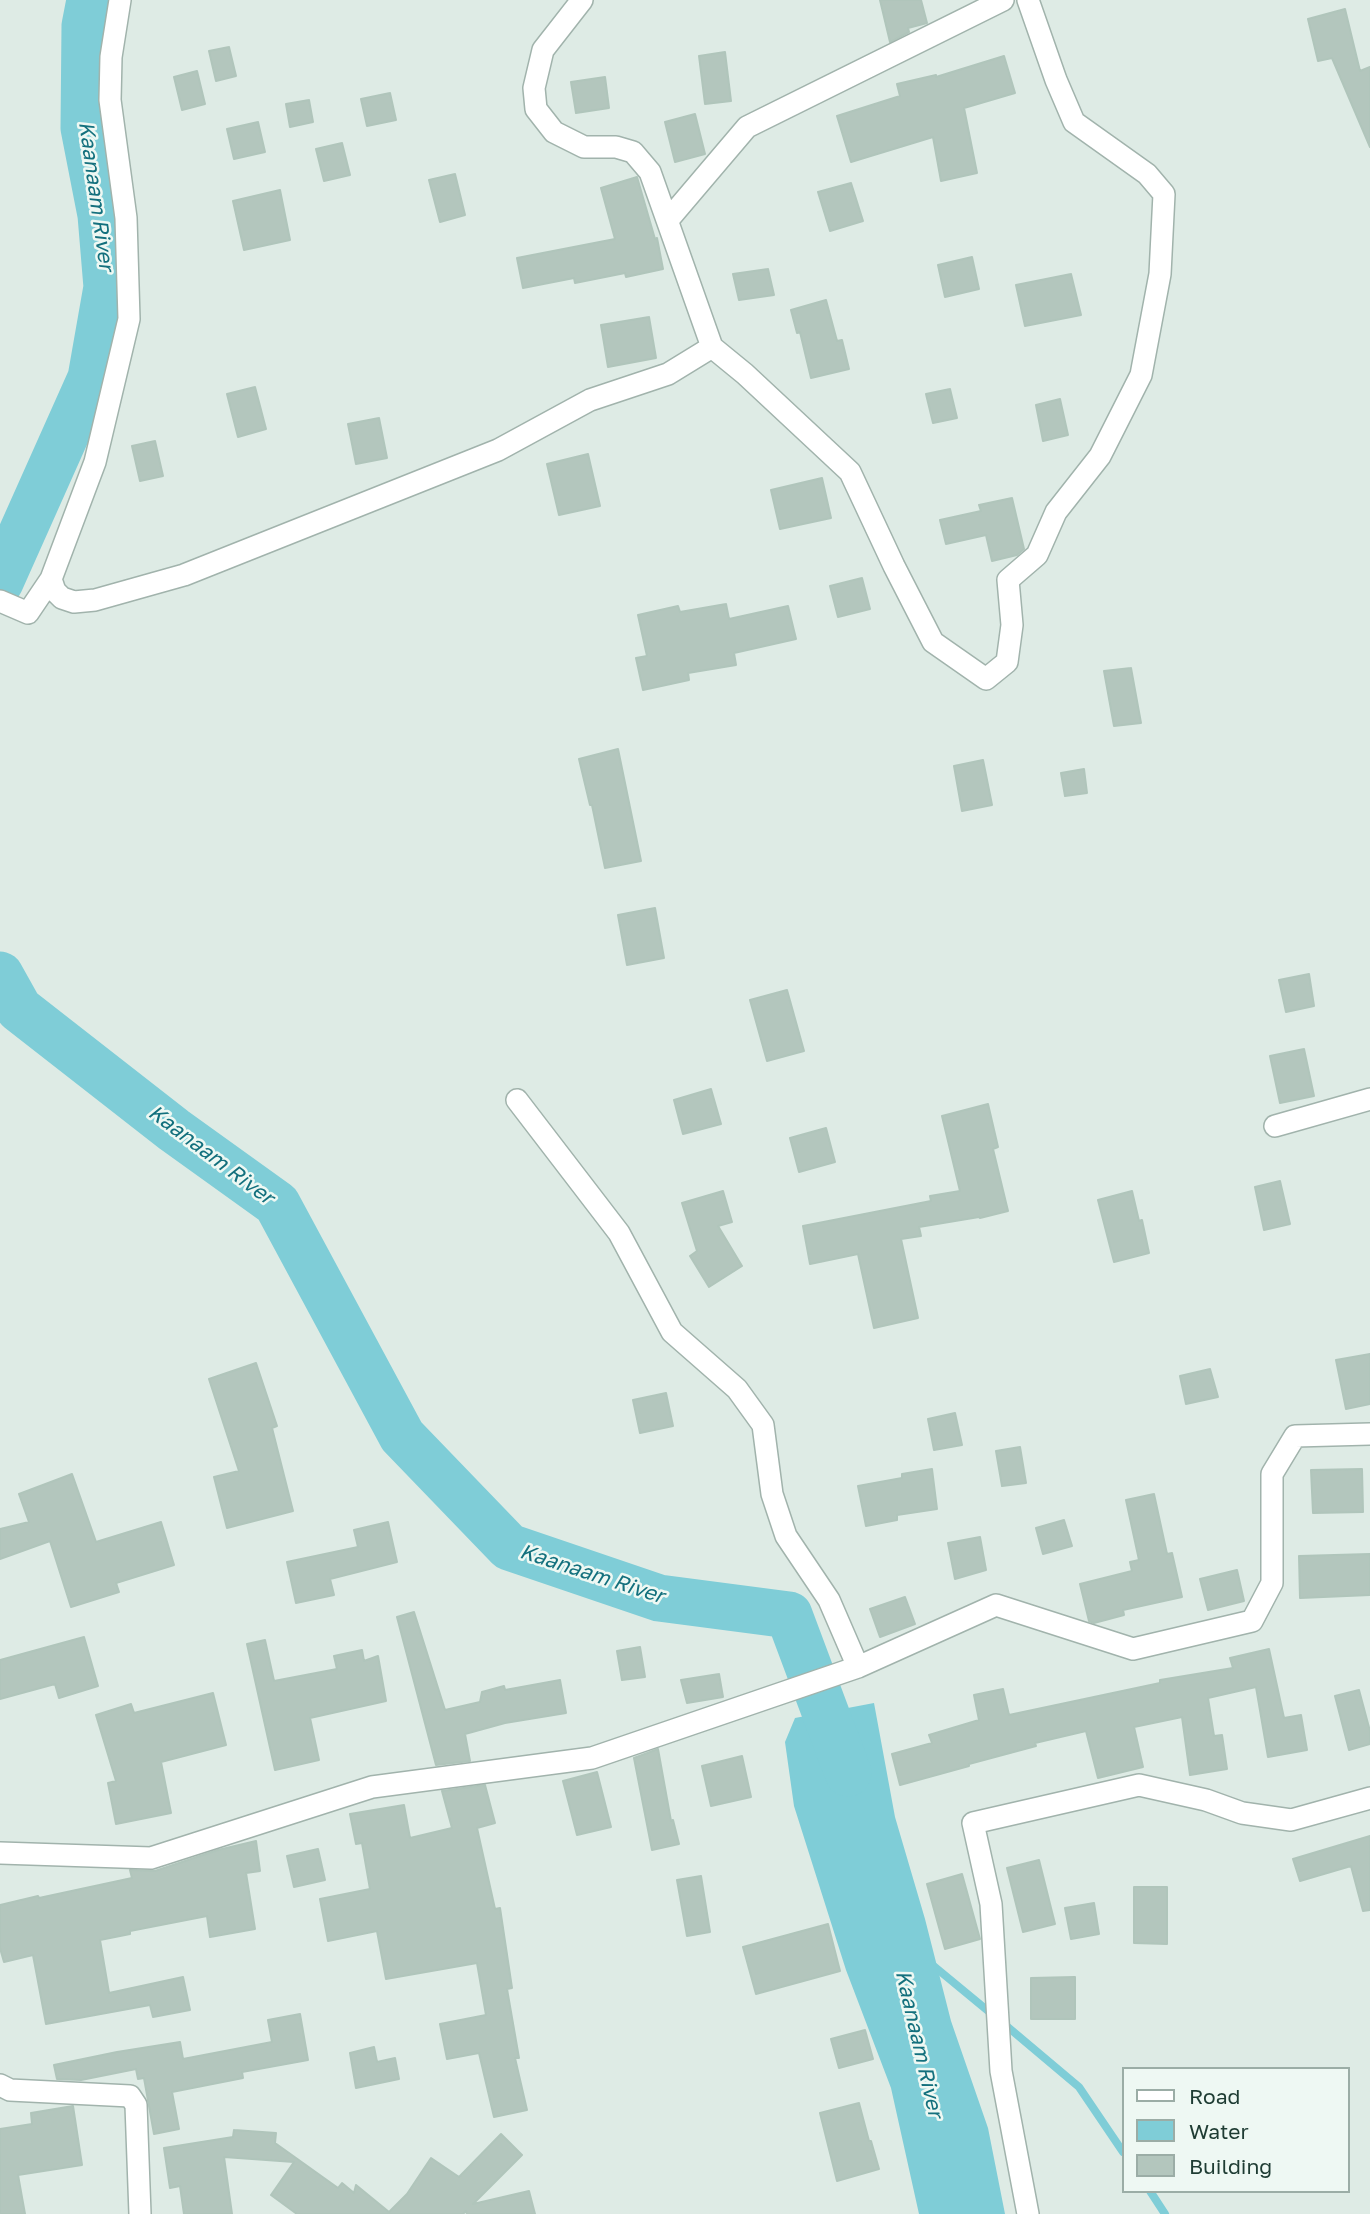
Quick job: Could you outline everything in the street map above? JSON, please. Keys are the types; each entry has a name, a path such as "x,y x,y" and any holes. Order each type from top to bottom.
{"street":[{"path":"0,601 28,613 51,579 95,462 129,318 126,218 110,100 111,57 120,0"},
{"path":"582,0 543,50 534,88 536,109 554,132 584,147 616,147 634,152 650,172 712,347 745,374 850,472 933,642 986,679 1007,662 1012,625 1008,580 1037,555 1056,512 1100,456 1141,375 1160,274 1164,194 1147,174 1074,122 1028,0"},
{"path":"668,220 747,127 1003,0"},
{"path":"51,579 55,591 62,598 74,602 95,600 184,575 498,450 590,400 668,374 712,347"},
{"path":"1275,1126 1370,1099"},
{"path":"517,1100 619,1233 672,1332 737,1389 763,1424 772,1494 786,1536 829,1600 859,1667"},
{"path":"0,1853 151,1858 372,1787 592,1758 859,1667 996,1605 1133,1649 1252,1621 1272,1583 1272,1474 1295,1436 1370,1434"},
{"path":"1028,2214 1000,2071 991,1904 972,1823 1139,1785 1206,1800 1242,1813 1291,1820 1370,1798"},
{"path":"0,2085 10,2090 130,2096 136,2105 140,2214"}],"water":[{"path":"874,1703 895,1817 951,2021 988,2128 1005,2214 919,2214 891,2088 846,1970 794,1806 785,1742 795,1718"}],"building":[{"path":"880,0 921,0 927,23 908,28 909,32 890,42"},
{"path":"1345,9 1360,71 1370,67 1370,147 1332,58 1318,61 1308,19"},
{"path":"229,47 236,76 216,81 209,51"},
{"path":"725,52 731,101 705,104 699,56"},
{"path":"1004,56 1015,93 964,108 977,173 941,181 933,137 851,162 837,116 900,96 897,84 936,77"},
{"path":"197,71 205,104 182,110 174,77"},
{"path":"605,77 609,108 576,113 571,82"},
{"path":"390,93 396,120 367,126 361,99"},
{"path":"309,100 313,122 290,127 286,104"},
{"path":"695,114 705,154 675,162 665,122"},
{"path":"258,122 265,152 234,159 227,129"},
{"path":"342,143 350,175 324,181 316,149"},
{"path":"455,174 465,215 440,222 429,180"},
{"path":"637,177 655,239 657,238 663,269 575,283 574,278 523,288 517,258 615,239 601,188"},
{"path":"851,183 863,221 830,231 818,192"},
{"path":"280,190 290,240 244,250 233,201"},
{"path":"972,257 979,289 945,297 938,265"},
{"path":"768,269 774,295 739,300 733,274"},
{"path":"1071,274 1081,315 1025,326 1016,285"},
{"path":"826,300 837,341 842,340 849,369 811,378 800,332 797,333 791,310"},
{"path":"649,317 656,358 608,367 601,325"},
{"path":"255,387 266,429 238,437 227,394"},
{"path":"950,389 957,418 933,423 926,394"},
{"path":"1060,399 1068,435 1043,441 1036,405"},
{"path":"379,418 387,458 356,464 348,424"},
{"path":"155,441 163,476 140,481 132,446"},
{"path":"588,454 600,506 559,515 547,464"},
{"path":"822,478 831,518 780,529 771,490"},
{"path":"1012,498 1024,549 1017,555 992,561 986,535 946,544 940,520 981,511 979,505"},
{"path":"862,578 870,609 838,617 830,586"},
{"path":"726,604 729,619 788,606 796,639 734,653 736,665 688,673 689,680 643,690 636,658 647,656 638,615 678,606 680,612"},
{"path":"1131,668 1141,723 1114,726 1104,671"},
{"path":"618,749 641,861 605,868 579,759"},
{"path":"983,760 992,805 962,811 954,766"},
{"path":"1084,769 1087,793 1065,796 1061,773"},
{"path":"655,908 664,958 627,965 618,915"},
{"path":"1309,974 1314,1006 1286,1012 1279,980"},
{"path":"787,990 804,1051 767,1061 750,1000"},
{"path":"1304,1049 1314,1096 1280,1103 1270,1056"},
{"path":"711,1089 721,1124 683,1134 674,1100"},
{"path":"988,1104 998,1147 993,1149 1008,1211 919,1227 921,1236 901,1239 918,1318 874,1328 858,1254 810,1264 803,1226 931,1201 930,1196 960,1191 942,1116"},
{"path":"826,1128 835,1162 799,1172 790,1138"},
{"path":"1280,1181 1290,1224 1264,1230 1255,1187"},
{"path":"723,1191 732,1222 718,1226 742,1266 709,1287 690,1256 697,1251 682,1203"},
{"path":"1132,1191 1149,1253 1114,1262 1098,1200"},
{"path":"1370,1354 1370,1404 1346,1409 1336,1360"},
{"path":"256,1363 277,1426 272,1428 293,1511 227,1528 214,1477 239,1471 209,1379"},
{"path":"1210,1369 1218,1397 1186,1404 1180,1376"},
{"path":"666,1393 673,1426 640,1433 633,1400"},
{"path":"955,1413 962,1445 934,1450 928,1419"},
{"path":"1020,1447 1026,1483 1002,1486 996,1451"},
{"path":"932,1469 937,1509 897,1515 897,1520 866,1526 858,1486"},
{"path":"1362,1469 1363,1512 1313,1513 1311,1470"},
{"path":"72,1474 96,1542 161,1522 174,1565 116,1583 119,1592 71,1607 50,1541 0,1559 0,1529 29,1522 19,1494"},
{"path":"1154,1494 1167,1554 1172,1553 1182,1597 1123,1610 1124,1615 1094,1623 1089,1621 1080,1584 1132,1571 1130,1562 1139,1560 1126,1500"},
{"path":"1064,1520 1072,1546 1043,1554 1036,1528"},
{"path":"388,1522 397,1562 330,1579 334,1595 296,1603 287,1562 358,1547 354,1530"},
{"path":"980,1537 986,1570 955,1579 948,1543"},
{"path":"1370,1554 1370,1595 1300,1598 1299,1556"},
{"path":"1237,1570 1244,1601 1208,1610 1200,1579"},
{"path":"905,1597 915,1624 880,1637 870,1609"},
{"path":"414,1612 445,1710 480,1702 482,1692 504,1686 505,1690 560,1680 566,1713 505,1723 465,1734 470,1761 436,1765 397,1617"},
{"path":"84,1637 98,1686 59,1698 55,1684 0,1699 0,1660"},
{"path":"265,1640 274,1681 337,1669 334,1656 362,1650 364,1661 378,1656 386,1701 310,1718 319,1760 275,1770 247,1644"},
{"path":"640,1647 645,1677 622,1680 617,1651"},
{"path":"1269,1649 1284,1718 1301,1715 1307,1750 1268,1757 1256,1687 1208,1698 1214,1736 1222,1735 1227,1769 1190,1775 1182,1717 1134,1727 1143,1767 1098,1778 1086,1731 1035,1743 1036,1746 900,1785 892,1754 932,1743 929,1735 979,1720 974,1695 1003,1689 1009,1715 1160,1683 1160,1680 1233,1668 1230,1658"},
{"path":"719,1674 723,1697 687,1703 681,1680"},
{"path":"1359,1690 1370,1731 1370,1744 1349,1750 1335,1696"},
{"path":"213,1693 226,1745 161,1762 171,1813 116,1824 108,1783 116,1781 96,1715 131,1704 134,1713"},
{"path":"658,1749 671,1821 673,1820 679,1844 652,1850 634,1758"},
{"path":"742,1756 751,1797 711,1806 702,1766"},
{"path":"597,1772 611,1827 577,1835 563,1781"},
{"path":"485,1785 495,1823 477,1828 495,1909 500,1908 512,1988 507,1989 519,2058 515,2058 527,2110 494,2117 479,2053 447,2059 440,2024 486,2015 477,1963 386,1979 377,1931 328,1941 320,1899 370,1889 362,1843 356,1844 350,1814 404,1805 410,1838 452,1828 442,1791"},
{"path":"1370,1836 1370,1910 1363,1911 1351,1866 1300,1881 1293,1859"},
{"path":"256,1841 260,1871 246,1873 255,1929 210,1937 207,1916 130,1931 130,1934 100,1940 109,1993 183,1977 190,2010 153,2017 150,2005 46,2024 33,1955 4,1962 0,1948 0,1905 132,1878 130,1870 155,1871 218,1850"},
{"path":"318,1849 325,1880 294,1887 287,1856"},
{"path":"1039,1860 1055,1924 1023,1932 1007,1868"},
{"path":"962,1874 980,1939 945,1949 927,1884"},
{"path":"701,1876 710,1932 687,1936 677,1880"},
{"path":"1134,1887 1167,1887 1167,1944 1134,1943"},
{"path":"1094,1903 1099,1934 1071,1939 1065,1908"},
{"path":"828,1924 840,1971 756,1994 743,1947"},
{"path":"1075,1977 1075,2019 1031,2019 1031,1978"},
{"path":"300,2014 308,2060 242,2072 243,2078 172,2092 179,2129 154,2134 144,2078 138,2079 136,2069 81,2080 57,2079 54,2065 117,2052 180,2042 183,2059 272,2042 268,2020"},
{"path":"865,2030 873,2059 839,2068 831,2039"},
{"path":"374,2047 377,2062 395,2058 399,2079 356,2088 350,2053"},
{"path":"859,2103 879,2169 837,2181 820,2113"},
{"path":"73,2106 82,2165 18,2175 25,2214 0,2214 0,2129 32,2124 31,2113"},
{"path":"234,2130 276,2133 275,2143 338,2188 342,2183 354,2193 356,2185 389,2212 407,2194 431,2158 459,2177 501,2134 522,2155 473,2204 529,2191 535,2214 467,2214 466,2211 463,2214 297,2214 271,2195 294,2162 224,2157 232,2214 184,2214 180,2186 170,2188 164,2148 233,2137"}],"waterway":[{"name":"Kaanaam River","path":"0,582 91,378 107,287 101,215 84,128 85,26 90,0"},
{"name":"Kaanaam River","path":"0,975 19,1009 174,1130 277,1204 402,1436 509,1547 659,1598 789,1615 848,1773"},
{"path":"930,1963 993,2015"},
{"path":"1003,2023 1079,2087 1122,2151"},
{"path":"1151,2193 1165,2214"}]}
